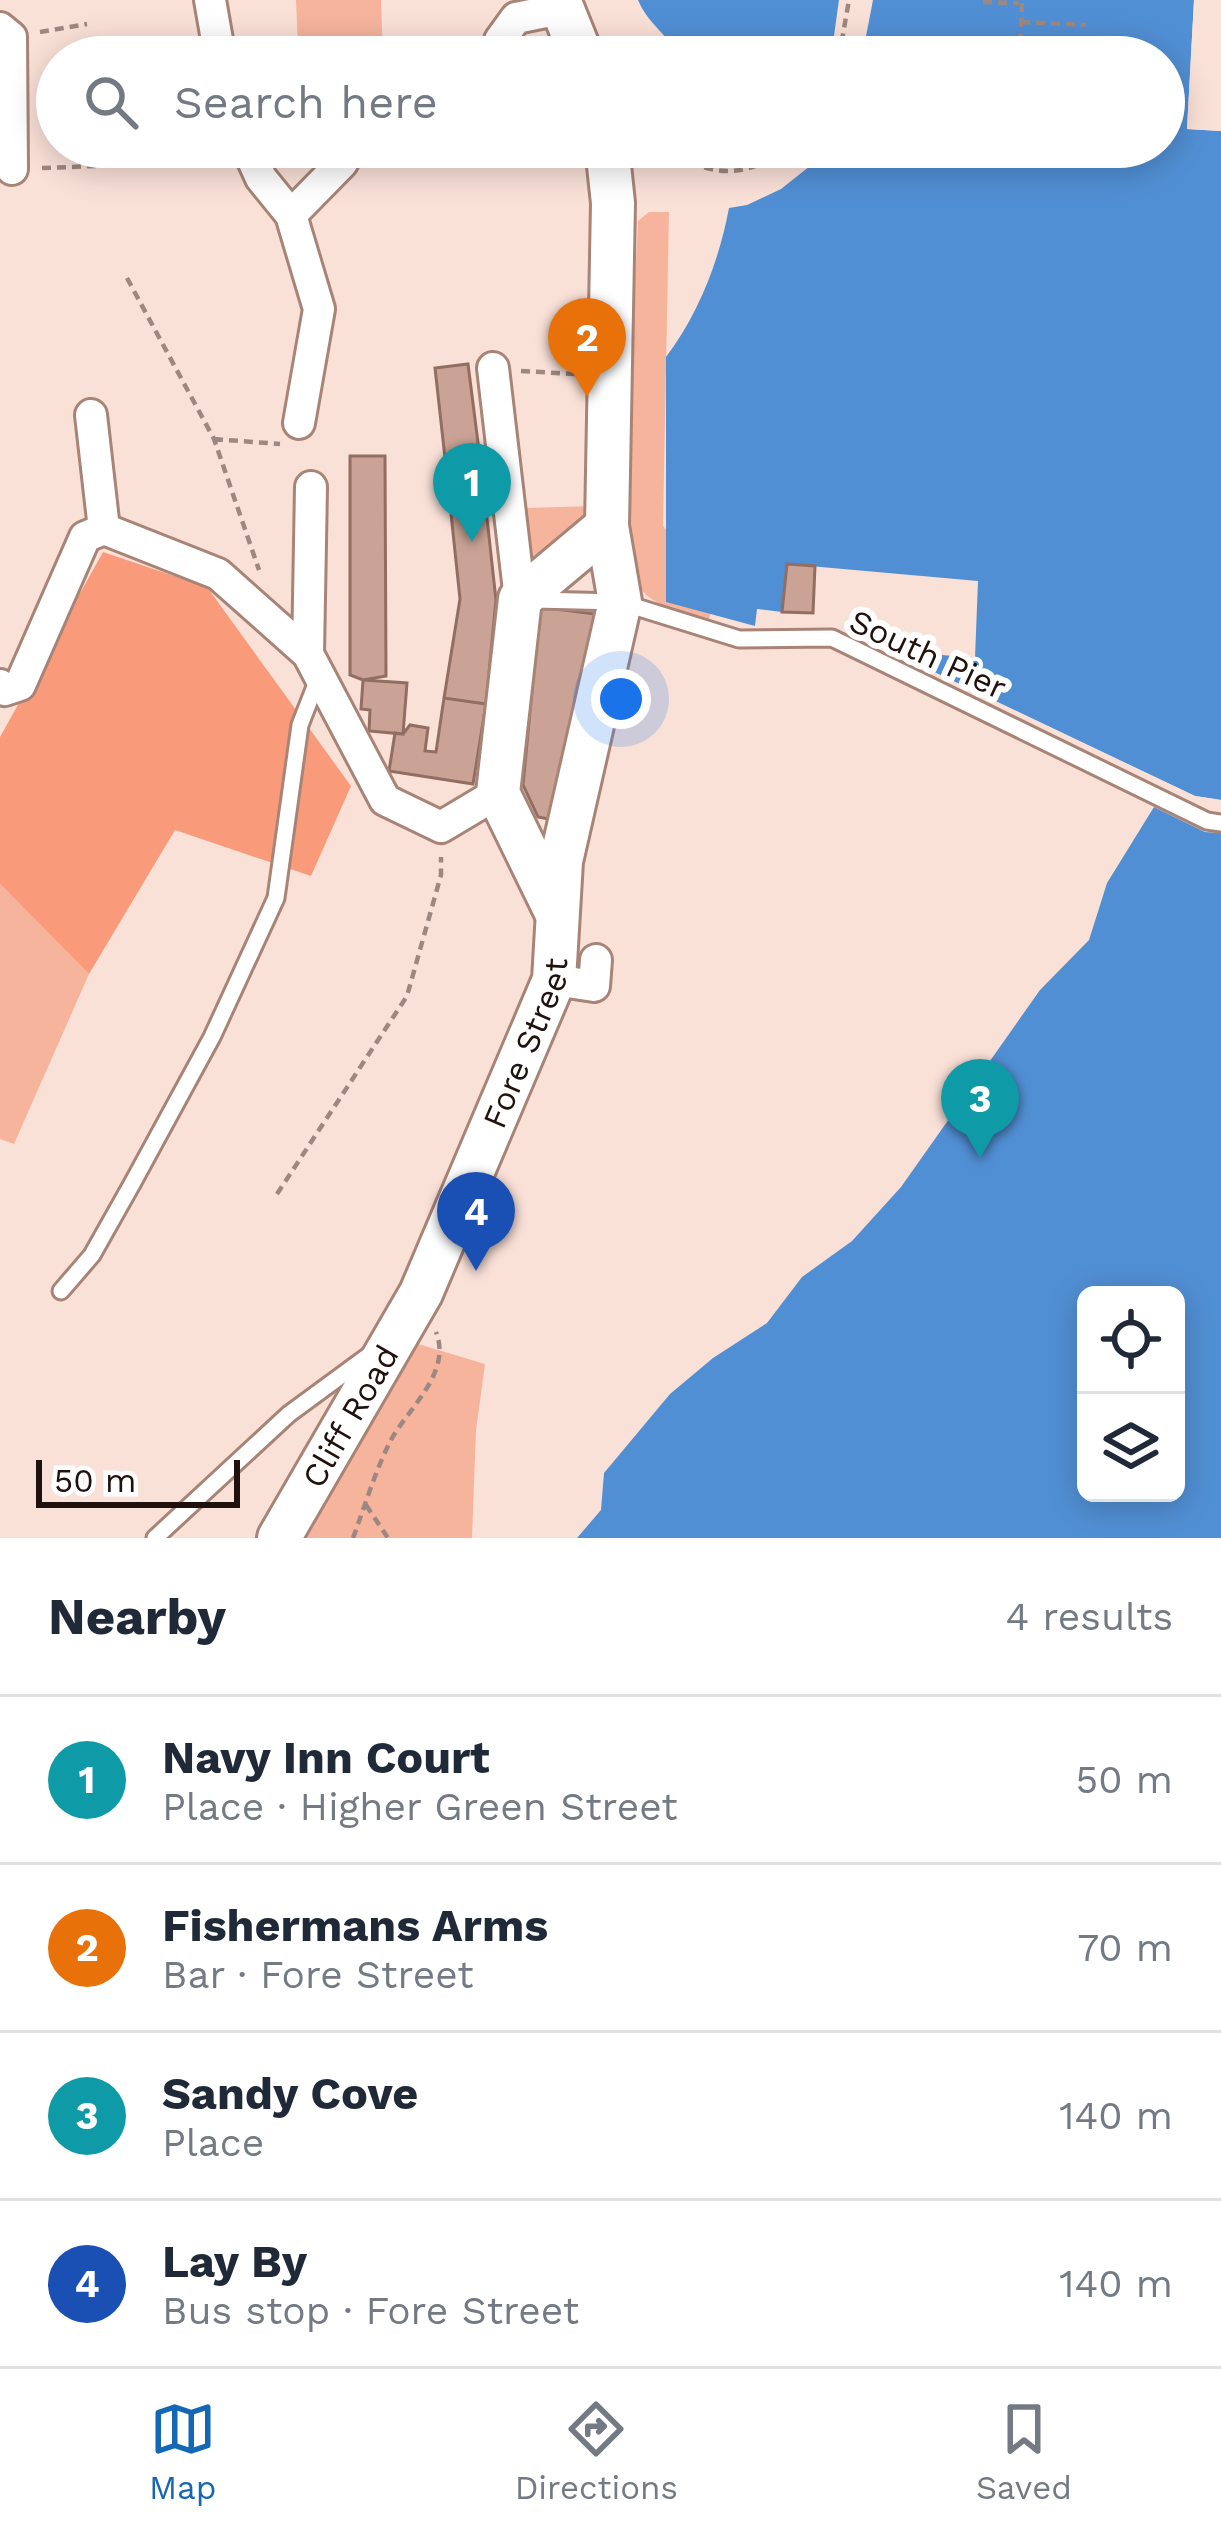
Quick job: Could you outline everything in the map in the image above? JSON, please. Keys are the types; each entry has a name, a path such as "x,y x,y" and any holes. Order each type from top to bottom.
{"street":[{"path":"210,0 216,36"},
{"path":"503,36 516,18 559,5 573,36"},
{"path":"5,33 12,169"},
{"path":"257,168 291,215 319,309 299,423"},
{"path":"291,215 338,168"},
{"path":"609,168 613,203 608,526 620,602"},
{"path":"501,369 520,599 498,793 560,921"},
{"path":"91,415 104,529"},
{"path":"311,487 314,665"},
{"path":"520,599 608,526"},
{"path":"0,685 5,690 20,685 85,537 104,529 218,574 271,622 314,665 385,800 441,827 498,793"},
{"name":"Fore Street","path":"421,1293 584,982 560,921 561,861 620,602"},
{"name":"Cliff Road","path":"279,1538 421,1293"}],"lane":[{"name":"South Pier","path":"520,599 620,602 739,639 832,638 1207,821 1221,823"},
{"path":"61,1292 92,1255 132,1184 212,1037 276,898 300,725 314,665"},
{"path":"155,1538 289,1414 395,1337"}],"path":[{"path":"843,36 849,0"},
{"path":"983,2 1022,2 1021,36"},
{"path":"1021,22 1086,25"},
{"path":"5,33 87,24"},
{"path":"12,169 40,168"},
{"path":"703,168 736,173 747,168"},
{"path":"127,278 214,439 254,547 271,622"},
{"path":"501,369 611,376"},
{"path":"214,439 292,445 299,423"},
{"path":"277,1194 407,996 441,875 441,827"},
{"path":"353,1538 391,1441 434,1378 442,1347 421,1293"},
{"path":"366,1505 388,1538"}],"shaded area":[{"path":"296,0 381,0 382,36 298,36"},
{"path":"649,212 669,212 663,526 729,599 714,600 709,619 652,599 632,571 629,413 638,221"},
{"path":"594,506 532,574 526,508"},
{"path":"103,552 207,587 351,786 311,876 175,830 89,974 0,884 0,737"},
{"path":"0,884 89,974 14,1144 0,1139"},
{"path":"395,1337 485,1364 476,1430 472,1538 279,1538"}],"water":[{"path":"638,0 839,0 834,36 665,36"},
{"path":"873,0 1194,0 1187,129 1221,131 1221,800 1195,796 888,650 975,658 978,581 787,564 782,612 757,609 755,626 666,602 666,357 706,286 729,208 781,189 808,168 1185,168 1185,36 866,36"},
{"path":"1154,807 1205,832 1221,833 1221,1538 577,1538 601,1510 604,1473 670,1394 713,1358 767,1323 802,1277 852,1241 901,1187 1040,990 1089,940 1107,883"}],"pier":[{"path":"1194,0 1200,0 1193,124 1221,125 1221,131 1187,129"},
{"path":"923,667 1195,796 1221,800 1221,806 1192,802 920,672"}],"building":[{"path":"468,364 483,482 448,485 435,368"},
{"path":"350,456 385,456 386,676 363,680 350,675"},
{"path":"483,482 496,600 486,704 444,698 460,599 448,485"},
{"path":"787,564 815,566 813,613 782,612"},
{"path":"540,607 595,614 559,821 538,817 523,785"},
{"path":"363,680 407,683 403,734 369,731 370,710 361,709"},
{"path":"444,698 486,704 473,784 389,771 395,733 403,734 410,725 428,728 425,751 436,752"}],"place":[{"name":"Fishermans Arms","path":"587,397"},
{"name":"Navy Inn Court","path":"472,542"},
{"name":"Sandy Cove","path":"980,1158"},
{"name":"Lay By","path":"476,1271"}]}
